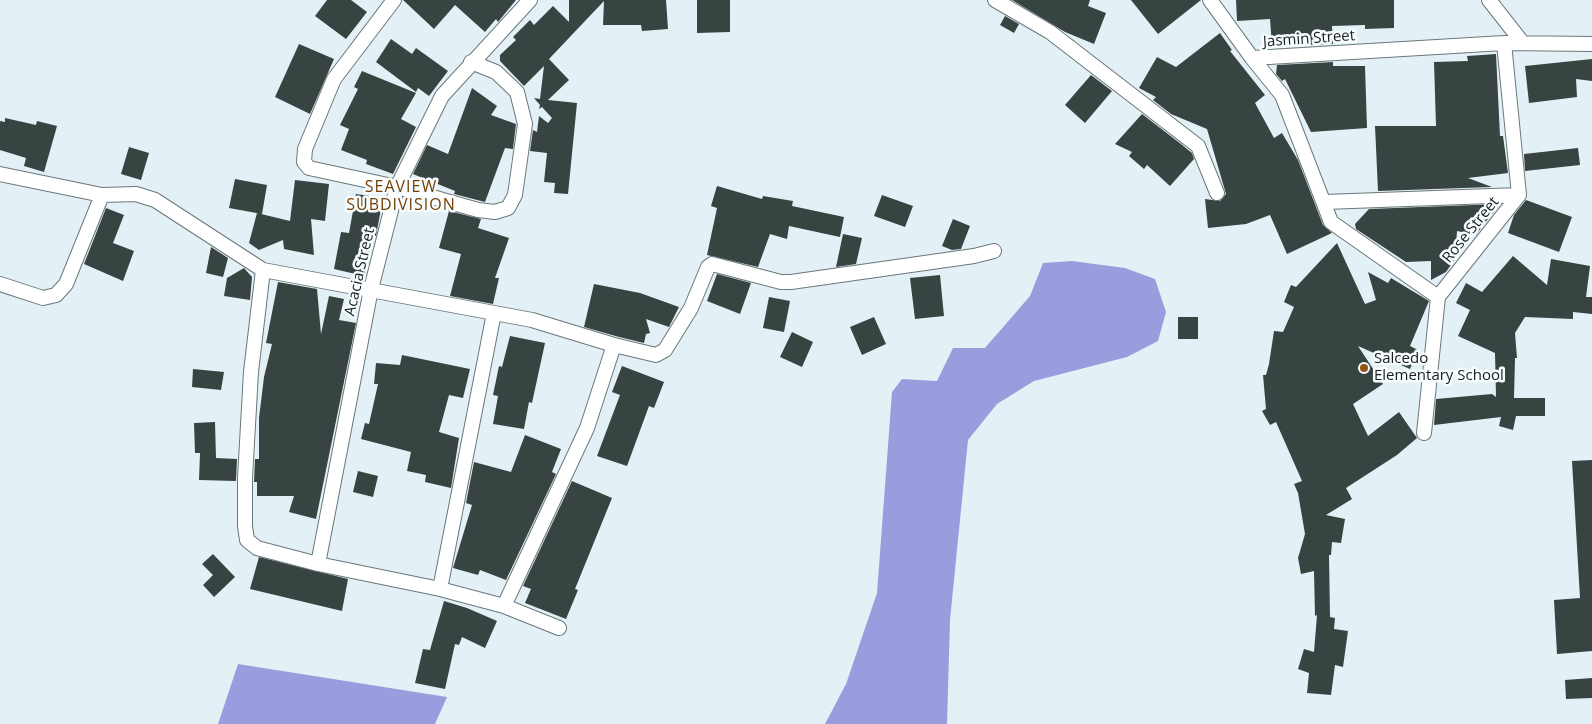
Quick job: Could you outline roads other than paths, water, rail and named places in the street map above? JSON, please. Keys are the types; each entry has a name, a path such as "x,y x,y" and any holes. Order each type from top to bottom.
{"street":[{"path":"394,0 334,79 305,149 304,162 309,168 396,187 478,210 495,212 508,208 515,195 525,124 517,92 496,72 471,62"},
{"name":"Acacia Street","path":"318,564 371,289 396,187 442,96 471,62 530,0"},
{"path":"996,0 1050,32 1198,146 1217,193"},
{"path":"1210,0 1252,58"},
{"path":"1489,0 1522,42"},
{"name":"Jasmin Street","path":"1252,58 1522,42 1592,44"},
{"name":"Rose Street","path":"1438,297 1519,195 1504,43"},
{"name":"Jasmin Street","path":"1252,58 1282,95 1331,222 1438,297"},
{"path":"0,174 102,195 136,194 155,200 263,270 532,320 614,345 656,355 665,350 691,308 708,267 712,264 781,282 791,282 974,256 994,251"},
{"path":"0,284 43,298 56,295 66,284 102,195"},
{"path":"1324,202 1519,195"},
{"path":"263,270 251,372 245,478 245,526 247,540 257,548 318,564 440,589 504,606 560,628"},
{"path":"1424,433 1438,297"},
{"path":"440,589 494,313"},
{"path":"504,606 587,428 614,345"}],"water":[{"path":"1072,261 1125,268 1155,279 1166,312 1158,341 1127,357 1034,381 997,404 968,440 950,620 947,724 825,724 846,684 877,593 892,392 902,379 937,381 953,348 985,348 1030,296 1043,263"},
{"path":"238,664 447,697 435,724 218,724"}],"place":[{"name":"Salcedo Elementary School","path":"1364,368"}],"district":[{"name":"SEAVIEW SUBDIVISION","path":"401,196"}]}
